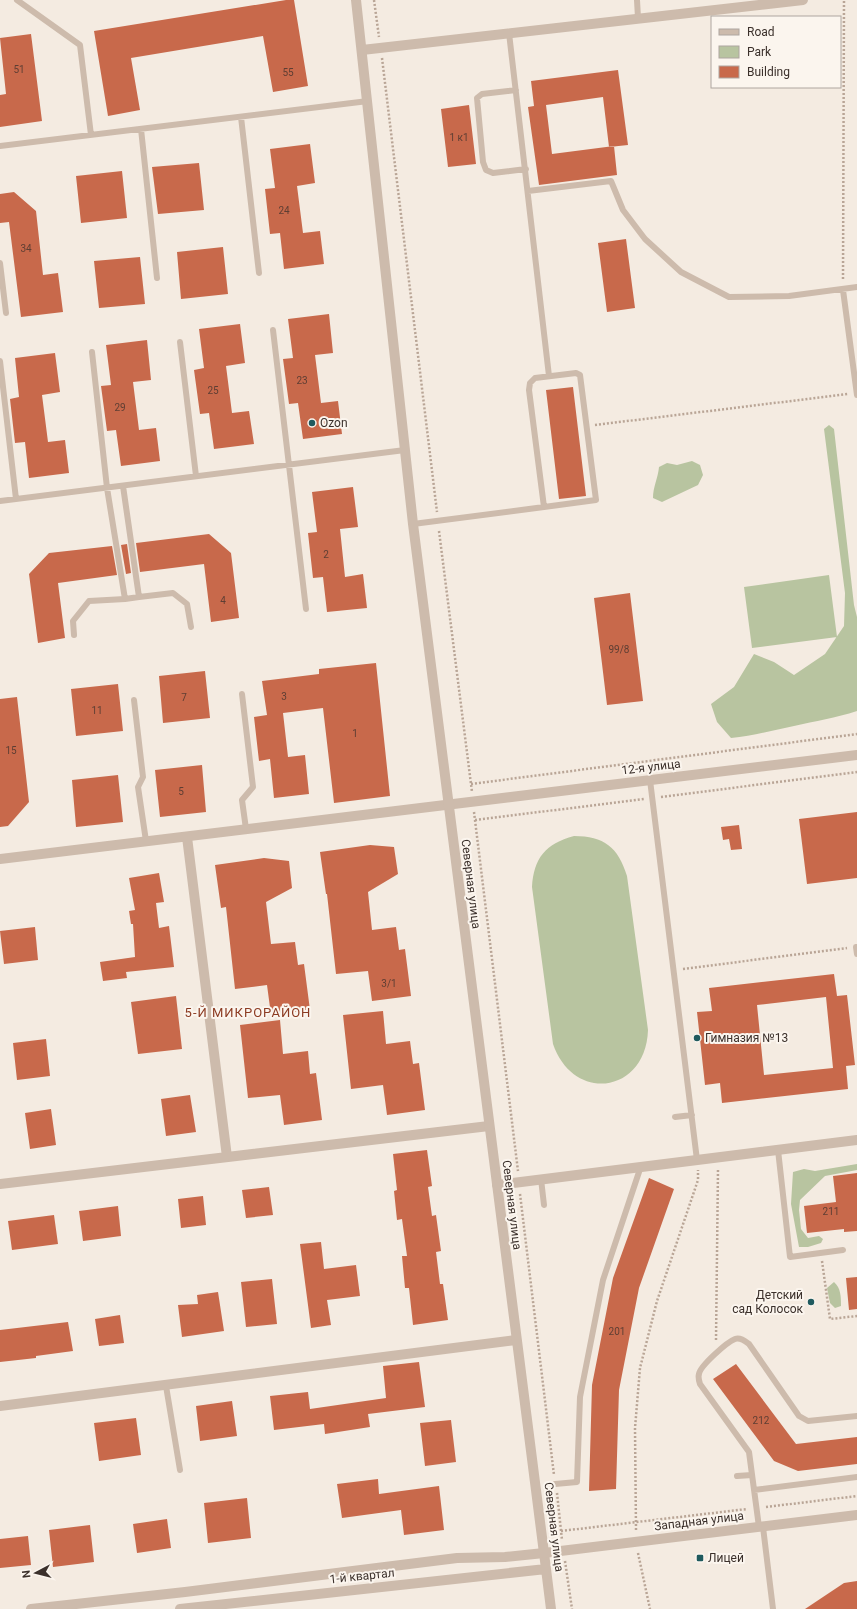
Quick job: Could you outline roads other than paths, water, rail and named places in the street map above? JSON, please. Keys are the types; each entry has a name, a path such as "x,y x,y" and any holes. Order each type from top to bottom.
{"street":[{"name":"Северная улица","path":"356,0 413,524 551,1609"},
{"path":"362,50 803,0"},
{"name":"12-я улица","path":"0,859 857,755"},
{"path":"187,836 227,1157"},
{"path":"0,1184 489,1126"},
{"path":"497,1185 857,1140"},
{"path":"0,1406 166,1386 516,1340"},
{"name":"Западная улица","path":"31,1609 185,1592 457,1558 505,1557 544,1553 857,1515"},
{"name":"1-й квартал","path":"180,1609 546,1569"}],"lane":[{"path":"17,0 80,45 92,135"},
{"path":"637,0 638,18"},
{"path":"509,33 526,168 549,376"},
{"path":"516,90 482,94 477,98 476,108 483,162 486,170 493,173 526,168"},
{"path":"0,146 368,101"},
{"path":"241,117 259,273"},
{"path":"141,129 157,278"},
{"path":"528,191 611,182 623,210 645,239 681,272 729,297 789,296 857,287"},
{"path":"0,263 6,313"},
{"path":"843,290 856,374 857,394"},
{"path":"273,330 306,609"},
{"path":"180,342 196,476"},
{"path":"92,352 107,488 125,599"},
{"path":"0,361 16,499"},
{"path":"413,524 544,507 596,500 580,375 576,373 535,378 530,383 529,390 544,507"},
{"path":"0,501 405,450"},
{"path":"124,486 139,597"},
{"path":"74,635 73,621 89,601 125,599 173,592 187,604 190,627"},
{"path":"242,694 253,787 242,800 246,829"},
{"path":"134,700 143,777 138,787 146,841"},
{"path":"650,780 697,1160"},
{"path":"856,947 857,954"},
{"path":"675,1117 692,1115"},
{"path":"778,1150 790,1256 843,1250"},
{"path":"555,1484 577,1482 580,1397 603,1280 641,1166"},
{"path":"541,1179 544,1205"},
{"path":"774,1609 761,1527 756,1508 750,1452 700,1384 699,1374 703,1366 716,1355 736,1339 742,1339 749,1344 799,1416 808,1421 857,1416"},
{"path":"166,1386 180,1470"},
{"path":"737,1476 752,1475"},
{"path":"754,1490 857,1477"}],"place":[{"name":"Ozon","path":"312,423"},
{"name":"Гимназия №13","path":"697,1038"},
{"name":"Детский сад Колосок","path":"811,1302"},
{"name":"Лицей","path":"700,1558"}],"district":[{"name":"5-Й МИКРОРАЙОН","path":"248,1012"}]}
